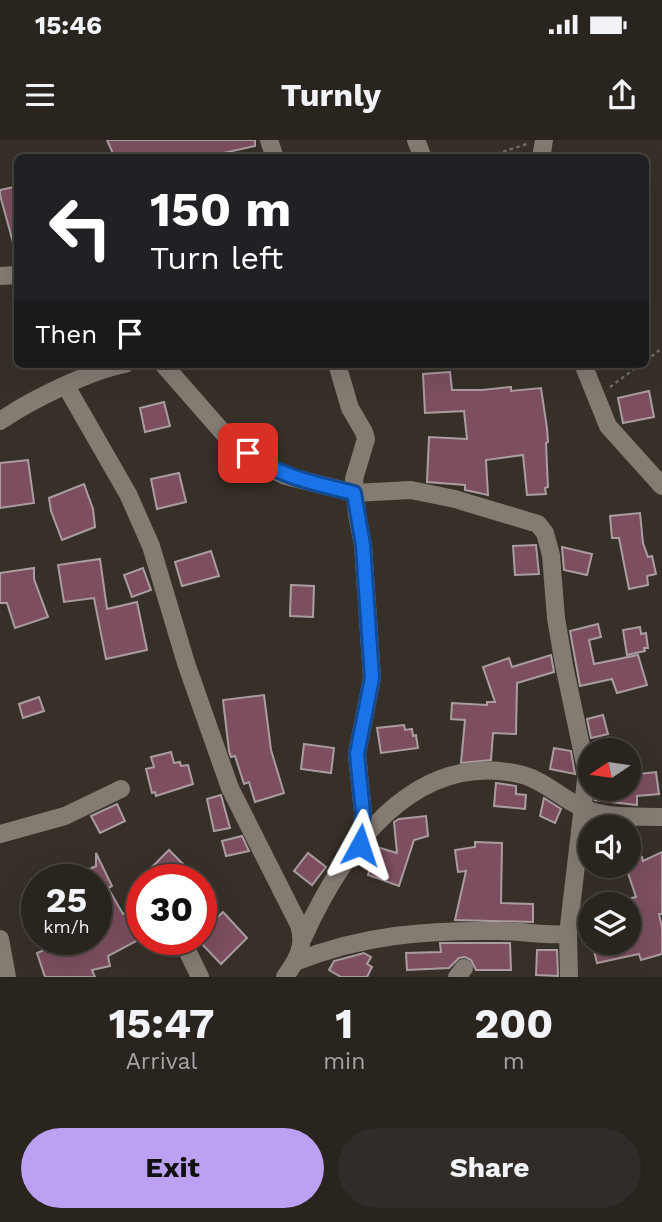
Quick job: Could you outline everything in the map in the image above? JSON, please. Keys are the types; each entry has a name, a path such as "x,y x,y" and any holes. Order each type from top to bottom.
{"street":[{"path":"0,421 20,407 114,368"},
{"path":"166,368 226,436 267,467 286,476 354,493 411,490 455,499 538,524 544,529 551,555 564,665 586,769 568,934 569,977"},
{"path":"338,368 350,408 365,435 365,447 354,480 363,545 372,678 357,754 363,813 360,845"},
{"path":"585,368 608,426 662,486"},
{"path":"66,386 128,494 151,546 230,788 303,938"},
{"path":"290,970 325,892 382,816 397,802 459,772 507,772 524,775 582,808 615,817 662,817"},
{"path":"0,834 65,816 121,789"},
{"path":"290,970 321,952 354,942 436,930 568,934"},
{"path":"0,939 8,977"},
{"path":"189,955 200,977"}],"path":[{"path":"503,154 538,147"},
{"path":"596,398 636,368"}],"building":[{"path":"107,140 255,140 255,146 219,154 113,154"},
{"path":"14,187 14,246 0,195 0,190"},
{"path":"450,372 452,390 511,387 511,391 541,388 548,442 546,494 527,495 523,455 486,460 488,495 465,490 465,485 427,482 429,437 467,439 464,411 425,413 423,374"},
{"path":"649,391 654,417 623,423 618,398"},
{"path":"164,402 170,426 145,432 140,408"},
{"path":"28,460 34,503 0,508 0,463"},
{"path":"179,473 186,502 157,509 151,479"},
{"path":"84,484 93,509 95,527 62,540 49,498"},
{"path":"640,513 643,543 648,557 652,556 656,574 647,576 648,585 629,589 619,538 612,538 610,516"},
{"path":"536,545 539,574 515,575 513,546"},
{"path":"562,547 592,554 587,575 564,570"},
{"path":"211,551 219,576 182,586 175,562"},
{"path":"100,559 107,609 137,602 147,650 106,659 94,598 64,602 58,565"},
{"path":"34,568 34,579 48,617 15,628 7,603 0,603 0,573"},
{"path":"143,568 151,590 132,597 124,575"},
{"path":"291,585 314,586 313,617 290,616"},
{"path":"598,624 601,637 589,640 594,664 638,655 647,685 617,693 612,679 580,686 570,631"},
{"path":"640,627 641,634 646,633 648,648 627,655 623,630"},
{"path":"551,655 554,672 517,683 516,734 493,733 491,760 461,763 465,720 451,719 452,703 487,705 487,702 495,702 483,667 509,658 512,667"},
{"path":"264,695 271,750 284,793 255,802 249,782 244,784 235,756 231,757 229,751 223,700"},
{"path":"39,697 44,711 23,718 19,704"},
{"path":"603,715 608,734 591,738 587,719"},
{"path":"404,725 405,730 412,729 413,736 416,735 418,748 381,753 377,728"},
{"path":"304,744 334,748 331,773 301,769"},
{"path":"554,748 571,751 575,774 550,769"},
{"path":"171,752 174,763 188,765 193,784 156,796 155,792 152,793 146,769 154,767 151,757"},
{"path":"656,772 659,794 641,796 641,774"},
{"path":"496,783 516,786 516,794 526,795 525,809 494,806"},
{"path":"221,795 230,828 214,831 207,799"},
{"path":"544,798 561,809 555,823 540,816"},
{"path":"612,802 637,802 637,805"},
{"path":"117,804 125,821 100,833 91,816"},
{"path":"426,816 428,836 414,840 399,886 368,875 377,847 397,853 394,822"},
{"path":"242,836 249,851 226,856 222,841"},
{"path":"475,842 502,843 501,903 533,904 533,922 455,920 466,871 458,872 455,850 475,847"},
{"path":"169,850 183,864 155,864"},
{"path":"662,852 662,914 659,914 662,954 641,960 641,892 634,892 630,878 641,878 641,857 643,861"},
{"path":"308,853 326,867 312,885 294,871"},
{"path":"112,895 123,914 126,912 126,946 112,954"},
{"path":"223,912 247,938 221,964 212,955 217,955 217,918"},
{"path":"440,943 510,943 511,970 476,970 471,960 465,957 459,958 449,968 407,970 406,953 441,952"},
{"path":"537,950 557,950 558,976 536,975"},
{"path":"364,953 371,957 367,964 372,967 367,977 341,977 329,970 334,961"},
{"path":"38,955 110,955 110,966 92,970 95,977 45,977"},
{"path":"595,955 634,955 597,963"}],"route":[{"path":"248,453 267,467 286,476 354,493 363,545 372,678 357,754 363,813 360,845"}]}
